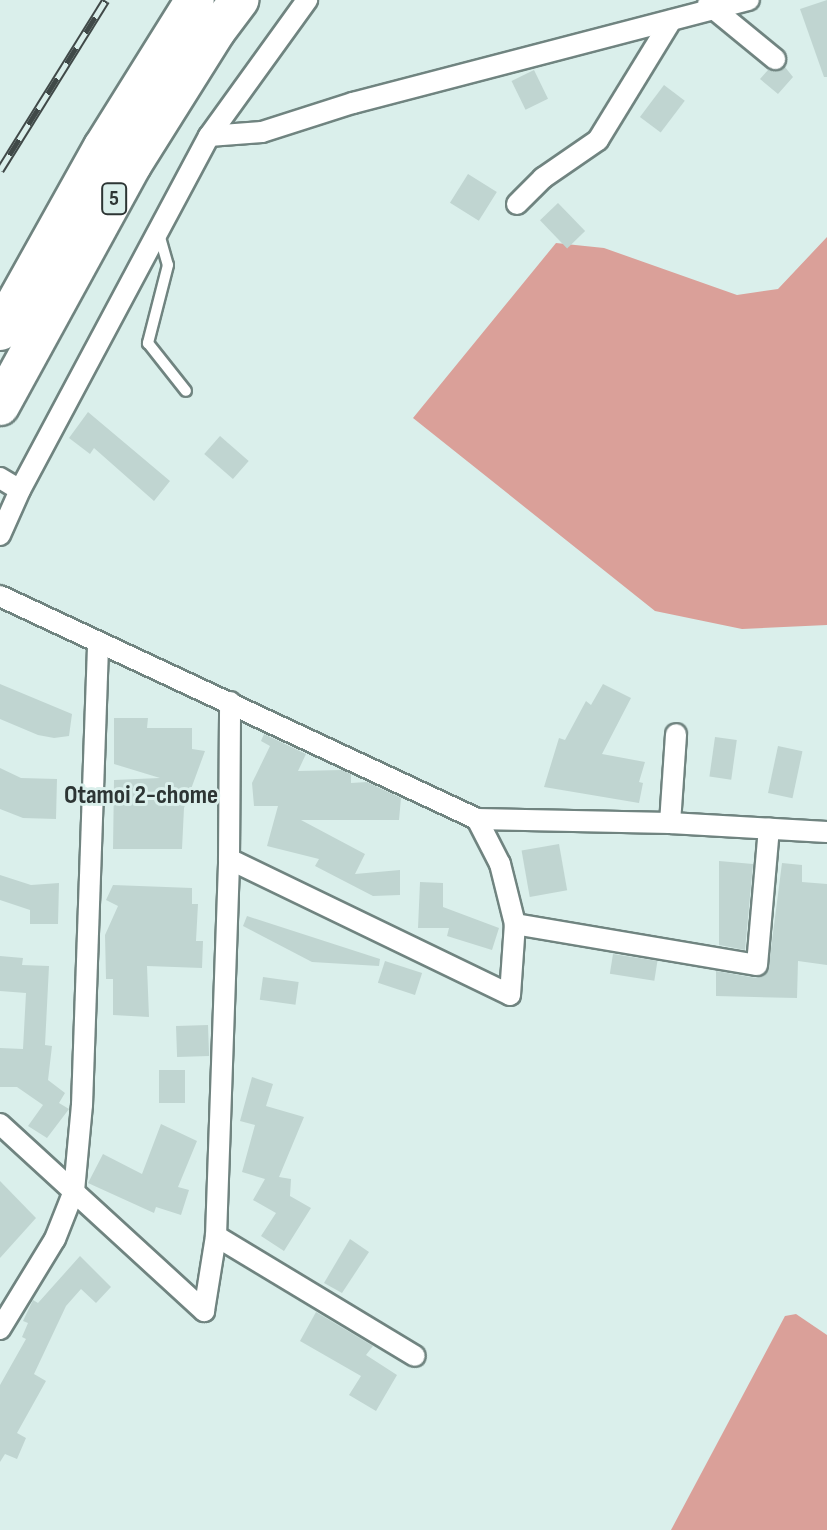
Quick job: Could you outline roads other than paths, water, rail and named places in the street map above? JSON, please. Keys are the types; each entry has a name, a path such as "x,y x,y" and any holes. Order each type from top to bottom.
{"highway":[{"name":"5","path":"0,331 103,147 195,0"},
{"name":"5","path":"0,406 132,165 216,31 239,0"}],"street":[{"path":"0,535 20,490 209,136 307,0"},
{"path":"209,136 262,132 353,103 671,21 708,5 749,0"},
{"path":"708,5 775,59"},
{"path":"517,204 543,178 598,140 671,21"},
{"path":"0,478 20,490"},
{"path":"0,596 477,819 670,823 827,832"},
{"path":"0,1329 55,1239 74,1191 82,1105 98,643"},
{"path":"0,1124 204,1311 216,1236 229,859 230,702"},
{"path":"670,823 676,734"},
{"path":"229,859 510,995 515,924 500,864 477,819"},
{"path":"515,924 757,965 769,829"},
{"path":"216,1236 415,1356"}],"lane":[{"path":"157,229 168,265 148,343 186,391"}],"railway":[{"path":"0,170 106,0"}],"district":[{"name":"Otamoi 2-chome","path":"141,796"}]}
